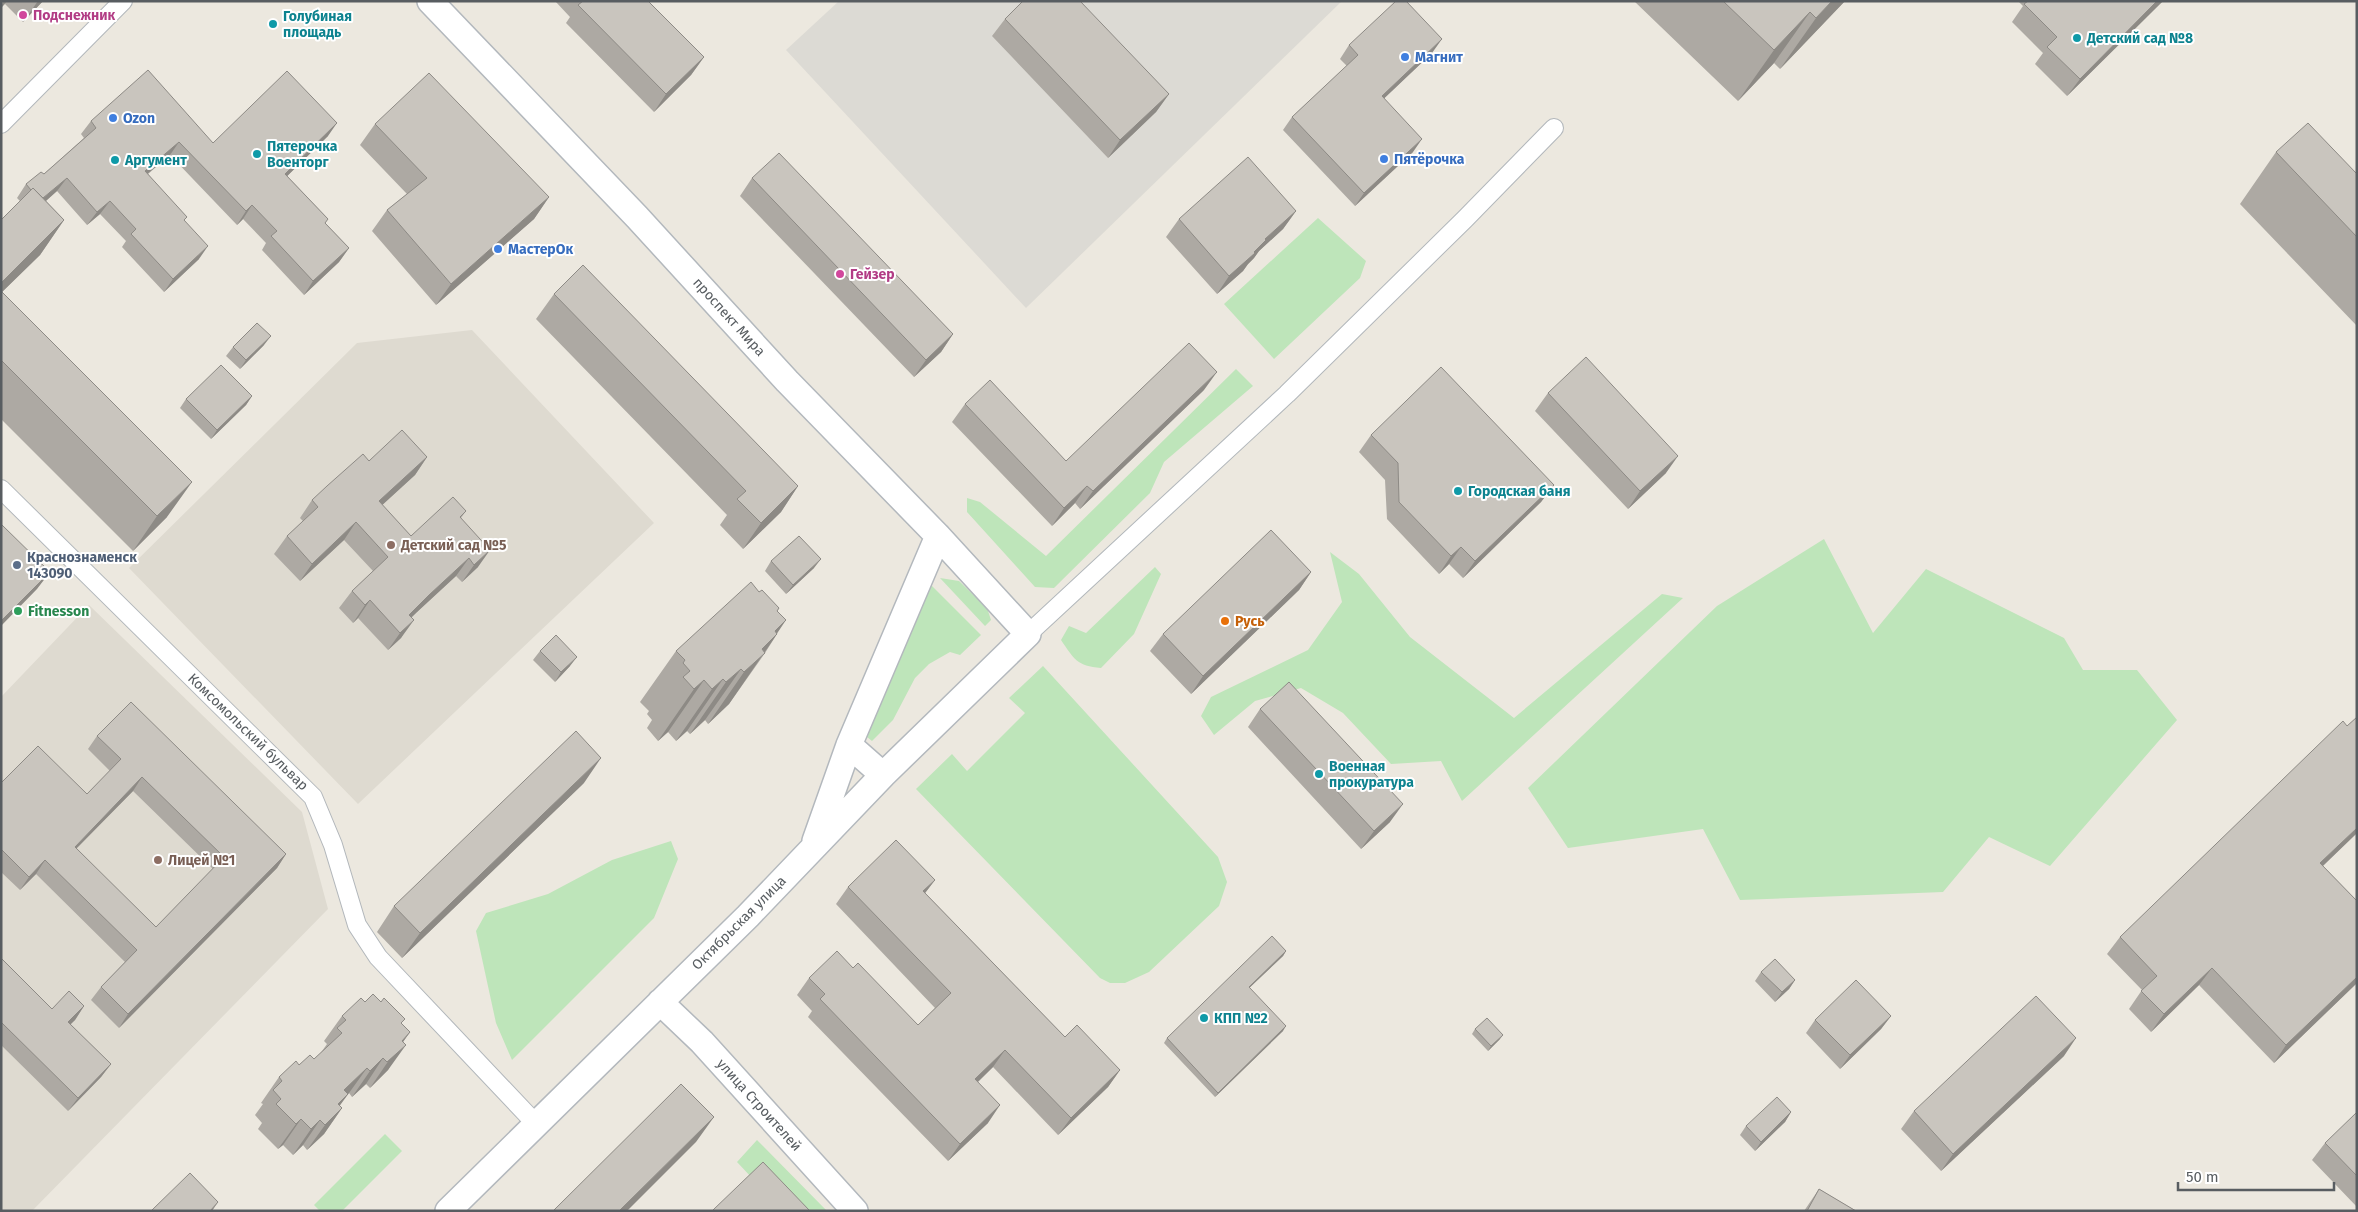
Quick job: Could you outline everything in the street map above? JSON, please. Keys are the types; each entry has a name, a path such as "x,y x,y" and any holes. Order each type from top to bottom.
{"street":[{"path":"1,124 123,1"},
{"name":"проспект Мира","path":"430,1 637,216 787,381 938,536 1028,634"},
{"path":"1028,634 1287,394 1466,219 1554,128"},
{"name":"Комсомольский бульвар","path":"1,489 313,796 333,845 357,925 378,957 537,1125"},
{"path":"812,850 849,745 938,536"},
{"name":"Октябрьская улица","path":"448,1211 537,1125 812,850 883,775 1028,634"},
{"path":"849,745 883,775"},
{"name":"улица Строителей","path":"660,1002 702,1042 855,1211"}],"shaded area":[{"path":"839,1 1342,1 1026,308 786,50"},
{"name":"Детский сад №5","path":"472,330 654,523 358,804 129,568 357,343"},
{"name":"Лицей №1","path":"89,605 302,812 328,909 32,1211 1,1211 1,697"}],"green space":[{"path":"1318,218 1366,261 1360,278 1274,359 1224,304"},
{"path":"1236,369 1253,386 1164,462 1150,493 1054,588 1035,587 967,512 967,498 980,502 1046,556"},
{"path":"1824,539 1873,633 1926,569 2064,638 2083,670 2137,670 2177,720 2050,866 1989,837 1943,892 1740,900 1703,829 1568,848 1528,788 1717,606"},
{"path":"1330,552 1359,574 1410,637 1514,718 1662,594 1683,598 1462,801 1441,761 1391,764 1343,713 1301,688 1255,701 1214,735 1201,716 1211,697 1308,650 1342,602"},
{"path":"1155,567 1161,574 1134,634 1101,668 1086,665 1077,660 1061,640 1069,626 1086,633"},
{"path":"940,578 959,581 987,608 991,620 985,626"},
{"path":"931,585 981,635 960,655 950,652 929,664 915,678 893,720 872,741 867,737 870,726 924,596"},
{"path":"1043,666 1218,857 1227,882 1219,906 1149,972 1125,983 1110,983 1100,978 916,789 952,754 967,771 1025,713 1009,698"},
{"path":"671,841 678,859 654,918 512,1060 496,1023 476,931 486,913 548,894 612,860"},
{"path":"385,1134 402,1151 342,1211 320,1211 314,1205"},
{"path":"757,1140 827,1211 783,1211 737,1162"}],"building":[{"path":"583,1 648,1 704,57 666,94 578,5"},
{"path":"1023,1 1080,1 1169,94 1120,140 1005,19"},
{"path":"1396,1 1406,1 1442,39 1382,96 1422,139 1364,193 1292,117 1358,55 1349,45"},
{"path":"1723,1 1832,1 1816,18 1810,12 1774,50"},
{"name":"Детский сад №8","path":"2028,1 2157,1 2080,79 2047,47 2057,37 2024,4"},
{"path":"148,70 213,143 287,71 337,123 285,174 328,219 325,223 349,248 313,281 271,236 277,231 252,205 246,211 179,142 145,171 187,217 184,220 208,246 173,279 131,234 136,229 110,201 97,212 67,178 43,198 33,188 31,190 26,184 41,172 44,174 96,128 91,121"},
{"path":"429,73 549,197 451,284 387,210 427,178 375,124"},
{"path":"2308,123 2357,174 2357,237 2276,152"},
{"path":"779,153 953,334 926,360 752,178"},
{"path":"1248,157 1296,211 1265,239 1255,253 1229,276 1179,219"},
{"path":"33,188 64,220 1,283 1,220"},
{"path":"583,265 798,486 761,523 737,499 746,491 554,294"},
{"path":"1,291 192,482 157,516 1,360"},
{"path":"257,323 271,336 246,360 233,347"},
{"path":"1189,343 1217,372 1093,491 1087,486 1064,508 965,404 990,380 1066,461"},
{"path":"1586,357 1678,456 1640,491 1548,393"},
{"path":"221,365 252,396 217,430 186,399"},
{"name":"Городская баня","path":"1441,367 1554,485 1475,561 1461,547 1451,556 1399,502 1398,463 1371,435"},
{"path":"402,430 427,457 379,501 411,536 453,497 466,511 460,517 490,550 474,565 469,558 409,615 414,620 400,633 370,600 365,605 352,591 388,557 356,522 312,564 287,536 318,507 312,500 327,486 363,454 369,461"},
{"path":"1,524 50,572 1,621"},
{"name":"Русь","path":"1271,530 1311,572 1203,676 1163,634"},
{"path":"799,536 821,559 793,585 771,561"},
{"path":"751,582 759,592 762,590 779,608 777,611 786,620 775,631 777,634 762,649 765,653 744,672 741,669 726,682 723,679 712,689 704,680 694,689 683,677 690,671 683,663 685,660 676,651"},
{"path":"556,635 577,657 561,672 540,651"},
{"path":"1289,682 1403,804 1374,831 1260,709"},
{"path":"131,702 286,854 128,1014 101,987 137,950 45,860 29,877 1,849 1,783 38,746 87,794 121,759 97,736","holes":["142,777 224,857 156,927 75,847"]},
{"path":"2357,717 2357,828 2320,863 2357,901 2357,977 2286,1045 2212,968 2164,1014 2141,991 2157,976 2120,937 2343,721 2347,726"},
{"path":"576,731 601,758 420,933 394,906"},
{"path":"896,840 935,880 923,891 1065,1037 1077,1025 1120,1070 1071,1118 1005,1050 975,1079 1000,1105 960,1144 820,999 825,994 809,978 837,951 853,968 858,963 918,1025 951,993 848,887"},
{"name":"КПП №2","path":"1272,936 1286,951 1249,987 1286,1026 1218,1093 1167,1038"},
{"path":"1,958 52,1009 69,991 84,1006 68,1022 111,1064 78,1098 1,1022"},
{"path":"1775,959 1795,980 1782,992 1761,972"},
{"path":"1856,980 1891,1016 1850,1055 1815,1020"},
{"path":"373,994 381,1002 384,998 405,1019 401,1023 410,1032 402,1041 406,1045 387,1062 383,1058 370,1071 367,1068 344,1090 348,1094 338,1104 342,1108 325,1125 320,1120 311,1129 301,1119 296,1124 276,1104 281,1099 273,1090 282,1081 279,1077 296,1061 299,1065 310,1055 314,1059 342,1033 337,1028 346,1020 342,1016 361,998 365,1002"},
{"path":"2036,996 2076,1038 1953,1154 1914,1111"},
{"path":"1487,1018 1503,1035 1491,1046 1475,1029"},
{"path":"681,1084 714,1117 619,1211 553,1211"},
{"path":"1777,1097 1791,1112 1761,1142 1746,1126"},
{"path":"2357,1114 2357,1176 2325,1143"},
{"path":"763,1162 810,1211 713,1210"},
{"path":"190,1173 218,1202 210,1211 151,1211"},
{"path":"1819,1189 1856,1211 1807,1211"}],"place":[{"name":"Подснежник","path":"23,15"},
{"name":"Голубиная площадь","path":"273,24"},
{"name":"Детский сад №8","path":"2077,38"},
{"name":"Магнит","path":"1405,57"},
{"name":"Ozon","path":"113,118"},
{"name":"Пятерочка Военторг","path":"257,154"},
{"name":"Пятёрочка","path":"1384,159"},
{"name":"Аргумент","path":"115,160"},
{"name":"МастерОк","path":"498,249"},
{"name":"Гейзер","path":"840,274"},
{"name":"Городская баня","path":"1458,491"},
{"name":"Детский сад №5","path":"391,545"},
{"name":"Краснознаменск 143090","path":"17,565"},
{"name":"Fitnesson","path":"18,611"},
{"name":"Русь","path":"1225,621"},
{"name":"Военная прокуратура","path":"1319,774"},
{"name":"Лицей №1","path":"158,860"},
{"name":"КПП №2","path":"1204,1018"}]}
